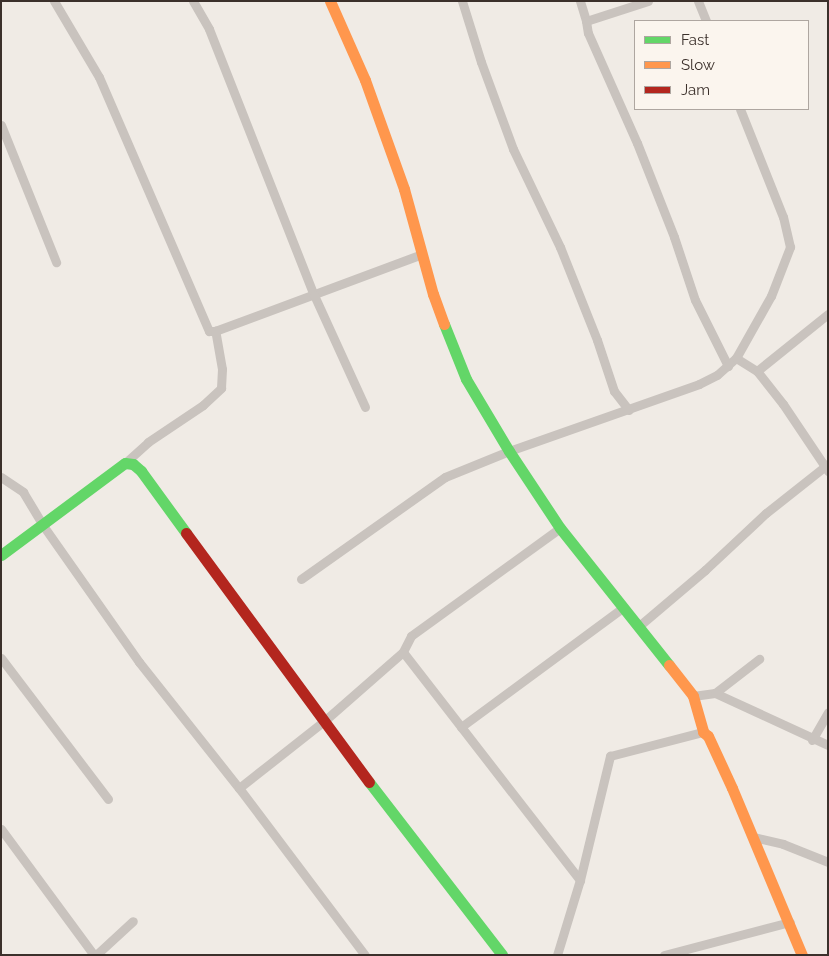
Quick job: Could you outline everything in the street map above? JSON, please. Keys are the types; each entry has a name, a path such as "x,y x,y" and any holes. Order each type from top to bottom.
{"street":[{"path":"54,1 99,77 209,331 215,332 422,254"},
{"path":"192,1 209,29 314,295 365,407"},
{"path":"330,1 365,80 404,189 433,294 466,379 509,451 560,528 693,696 703,732 708,736 753,837 790,922 802,955"},
{"path":"462,1 481,62 513,148 560,247 597,340 614,391 629,410"},
{"path":"580,1 588,33 637,143 674,237 695,300 728,366"},
{"path":"586,21 648,1"},
{"path":"698,1 706,20"},
{"path":"301,579 446,477 509,451 700,384 728,366 736,358 771,296 790,247 783,217 740,110"},
{"path":"1,125 56,262"},
{"path":"757,371 828,314"},
{"path":"1,555 125,463 148,442 203,405 221,388 222,369 215,332"},
{"path":"639,626 705,570 766,513 827,467 783,404 757,371 736,358"},
{"path":"125,463 132,464 141,471 323,722 502,955"},
{"path":"1,477 22,492 42,524 139,662 239,788 365,955"},
{"path":"239,788 323,722 403,652 411,636 560,528"},
{"path":"461,727 624,607"},
{"path":"403,652 580,880"},
{"path":"1,658 108,799"},
{"path":"693,696 716,693 759,659"},
{"path":"716,693 812,740 828,745"},
{"path":"812,740 828,712"},
{"path":"557,955 580,880 610,756 703,732"},
{"path":"1,829 95,955 133,921"},
{"path":"753,837 784,844 828,862"},
{"path":"664,955 790,922"}],"traffic: fast":[{"path":"444,324 466,379 509,451 560,528 669,665"},
{"path":"1,555 125,463 133,464 141,471 186,533"},
{"path":"369,782 502,955"}],"traffic: slow":[{"path":"330,1 365,80 404,189 433,294 444,324"},
{"path":"669,665 693,696 703,732 708,736 732,788 802,955"}],"traffic: jam":[{"path":"186,533 369,782"}]}
